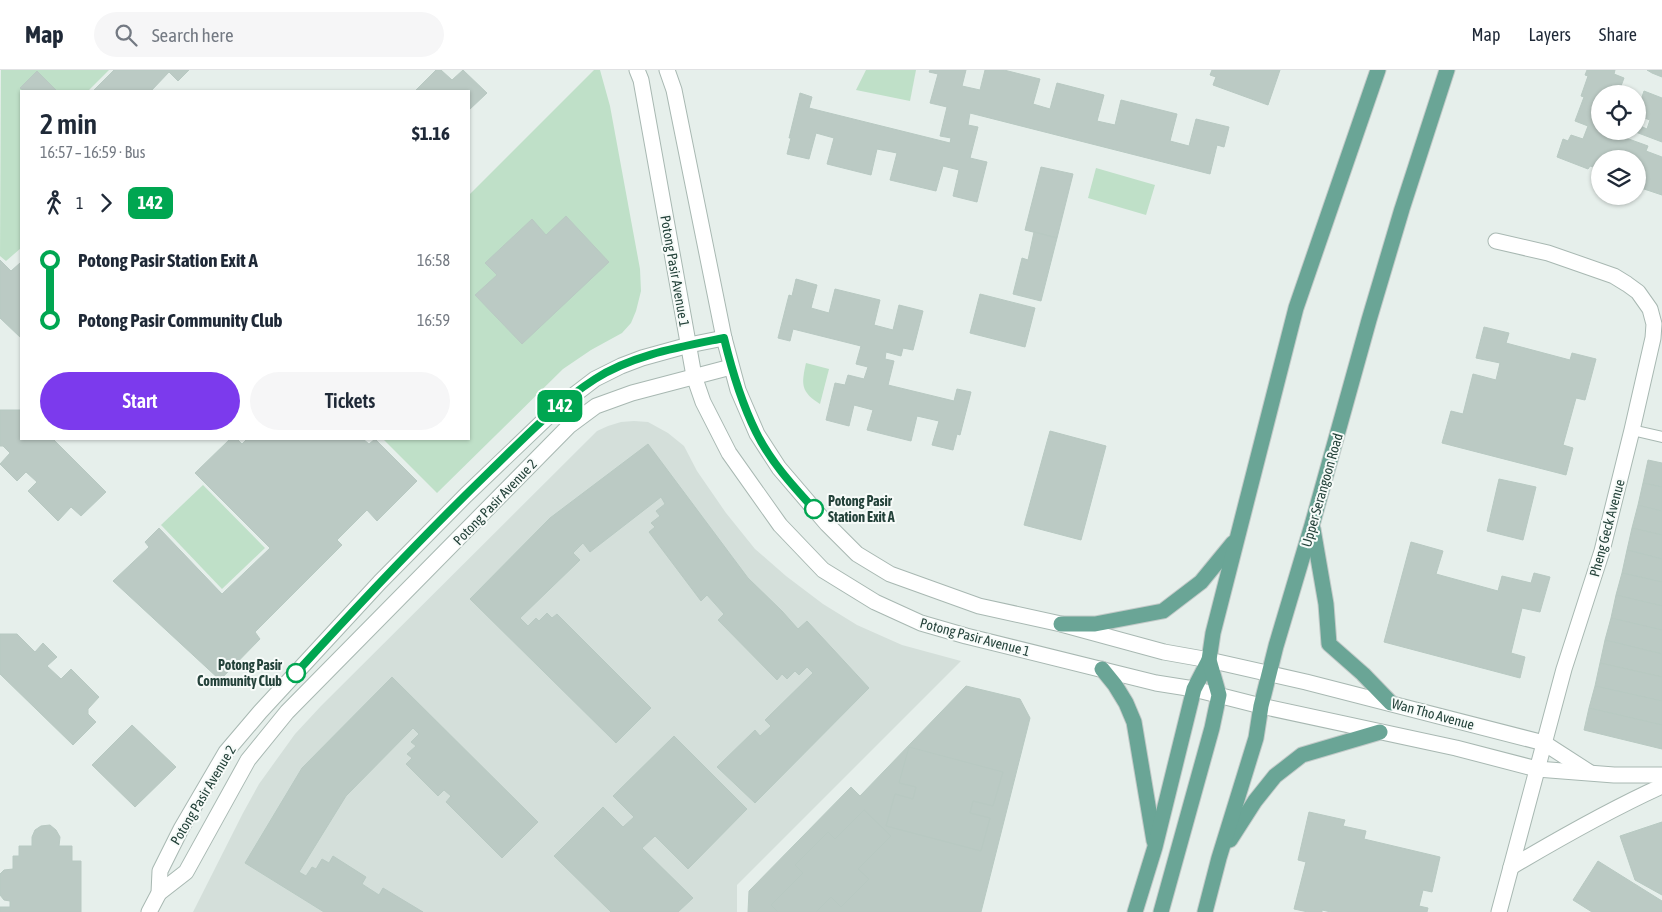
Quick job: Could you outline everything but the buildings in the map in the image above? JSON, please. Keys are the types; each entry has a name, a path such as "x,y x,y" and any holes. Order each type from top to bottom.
{"main road":[{"path":"1136,912 1155,847 1194,689 1209,660 1213,633 1296,308 1378,70"},
{"name":"Upper Serangoon Road","path":"1205,912 1219,858 1256,738 1268,674 1402,209 1447,70"},
{"path":"1312,525 1326,604 1329,644 1363,674 1391,703"},
{"path":"1061,624 1095,624 1163,611 1201,582 1237,538"},
{"path":"1161,912 1212,728 1219,695 1209,660"},
{"path":"1102,669 1126,703 1134,722 1155,847"},
{"path":"1219,858 1255,801 1275,776 1302,755 1380,732"}],"street":[{"name":"Potong Pasir Avenue 1","path":"637,70 641,80 694,376 703,402 729,453 780,525 823,570 874,602 922,623 966,636 1156,683 1194,689 1261,706"},
{"path":"667,70 674,90 724,338 738,390 757,434 779,468 827,524 857,554 890,574 979,606 1061,624 1164,652 1268,674"},
{"name":"Pheng Geck Avenue","path":"1496,241 1548,253 1614,276 1638,292 1650,309 1654,324 1653,338 1632,430 1602,551 1564,669 1499,912"},
{"name":"Potong Pasir Avenue 2","path":"149,912 158,893 160,871 185,821 226,752 260,712 380,582 472,489 564,402 595,379 642,358 724,338"},
{"name":"Potong Pasir Avenue 2","path":"158,893 186,872 248,760 287,712 569,426 596,406 632,393 731,367"},
{"name":"Wan Tho Avenue","path":"1268,674 1391,703 1544,743 1590,773"},
{"name":"Wan Tho Avenue","path":"1261,706 1456,748 1537,769 1647,776 1662,775"},
{"path":"1511,866 1584,824 1662,786"}],"lane":[{"path":"1632,430 1662,437"}],"shaded area":[{"path":"621,422 648,422 668,433 684,446 697,471 726,513 755,549 823,604 857,625 902,645 961,661 737,885 737,912 193,912 259,784 295,734 597,431"}],"green space":[{"path":"1,70 109,70 89,90 20,90 20,249 6,261 0,256"},
{"path":"594,70 600,70 610,106 640,269 641,291 631,323 622,333 591,350 563,369 437,493 384,440 470,440 470,194"},
{"path":"866,70 916,70 910,101 856,90"},
{"path":"1096,168 1155,185 1146,215 1088,198"},
{"path":"806,363 829,369 820,404 809,396 804,387 803,377"},
{"path":"203,485 265,548 222,589 161,525"}],"bus line":[{"name":"142","path":"296,673 380,582 466,495 557,408 595,379 642,358 724,338 738,390 757,434 779,468 814,509"}],"place":[{"name":"Potong Pasir Station Exit A","path":"814,509"},
{"name":"Potong Pasir Community Club","path":"296,673"}]}
